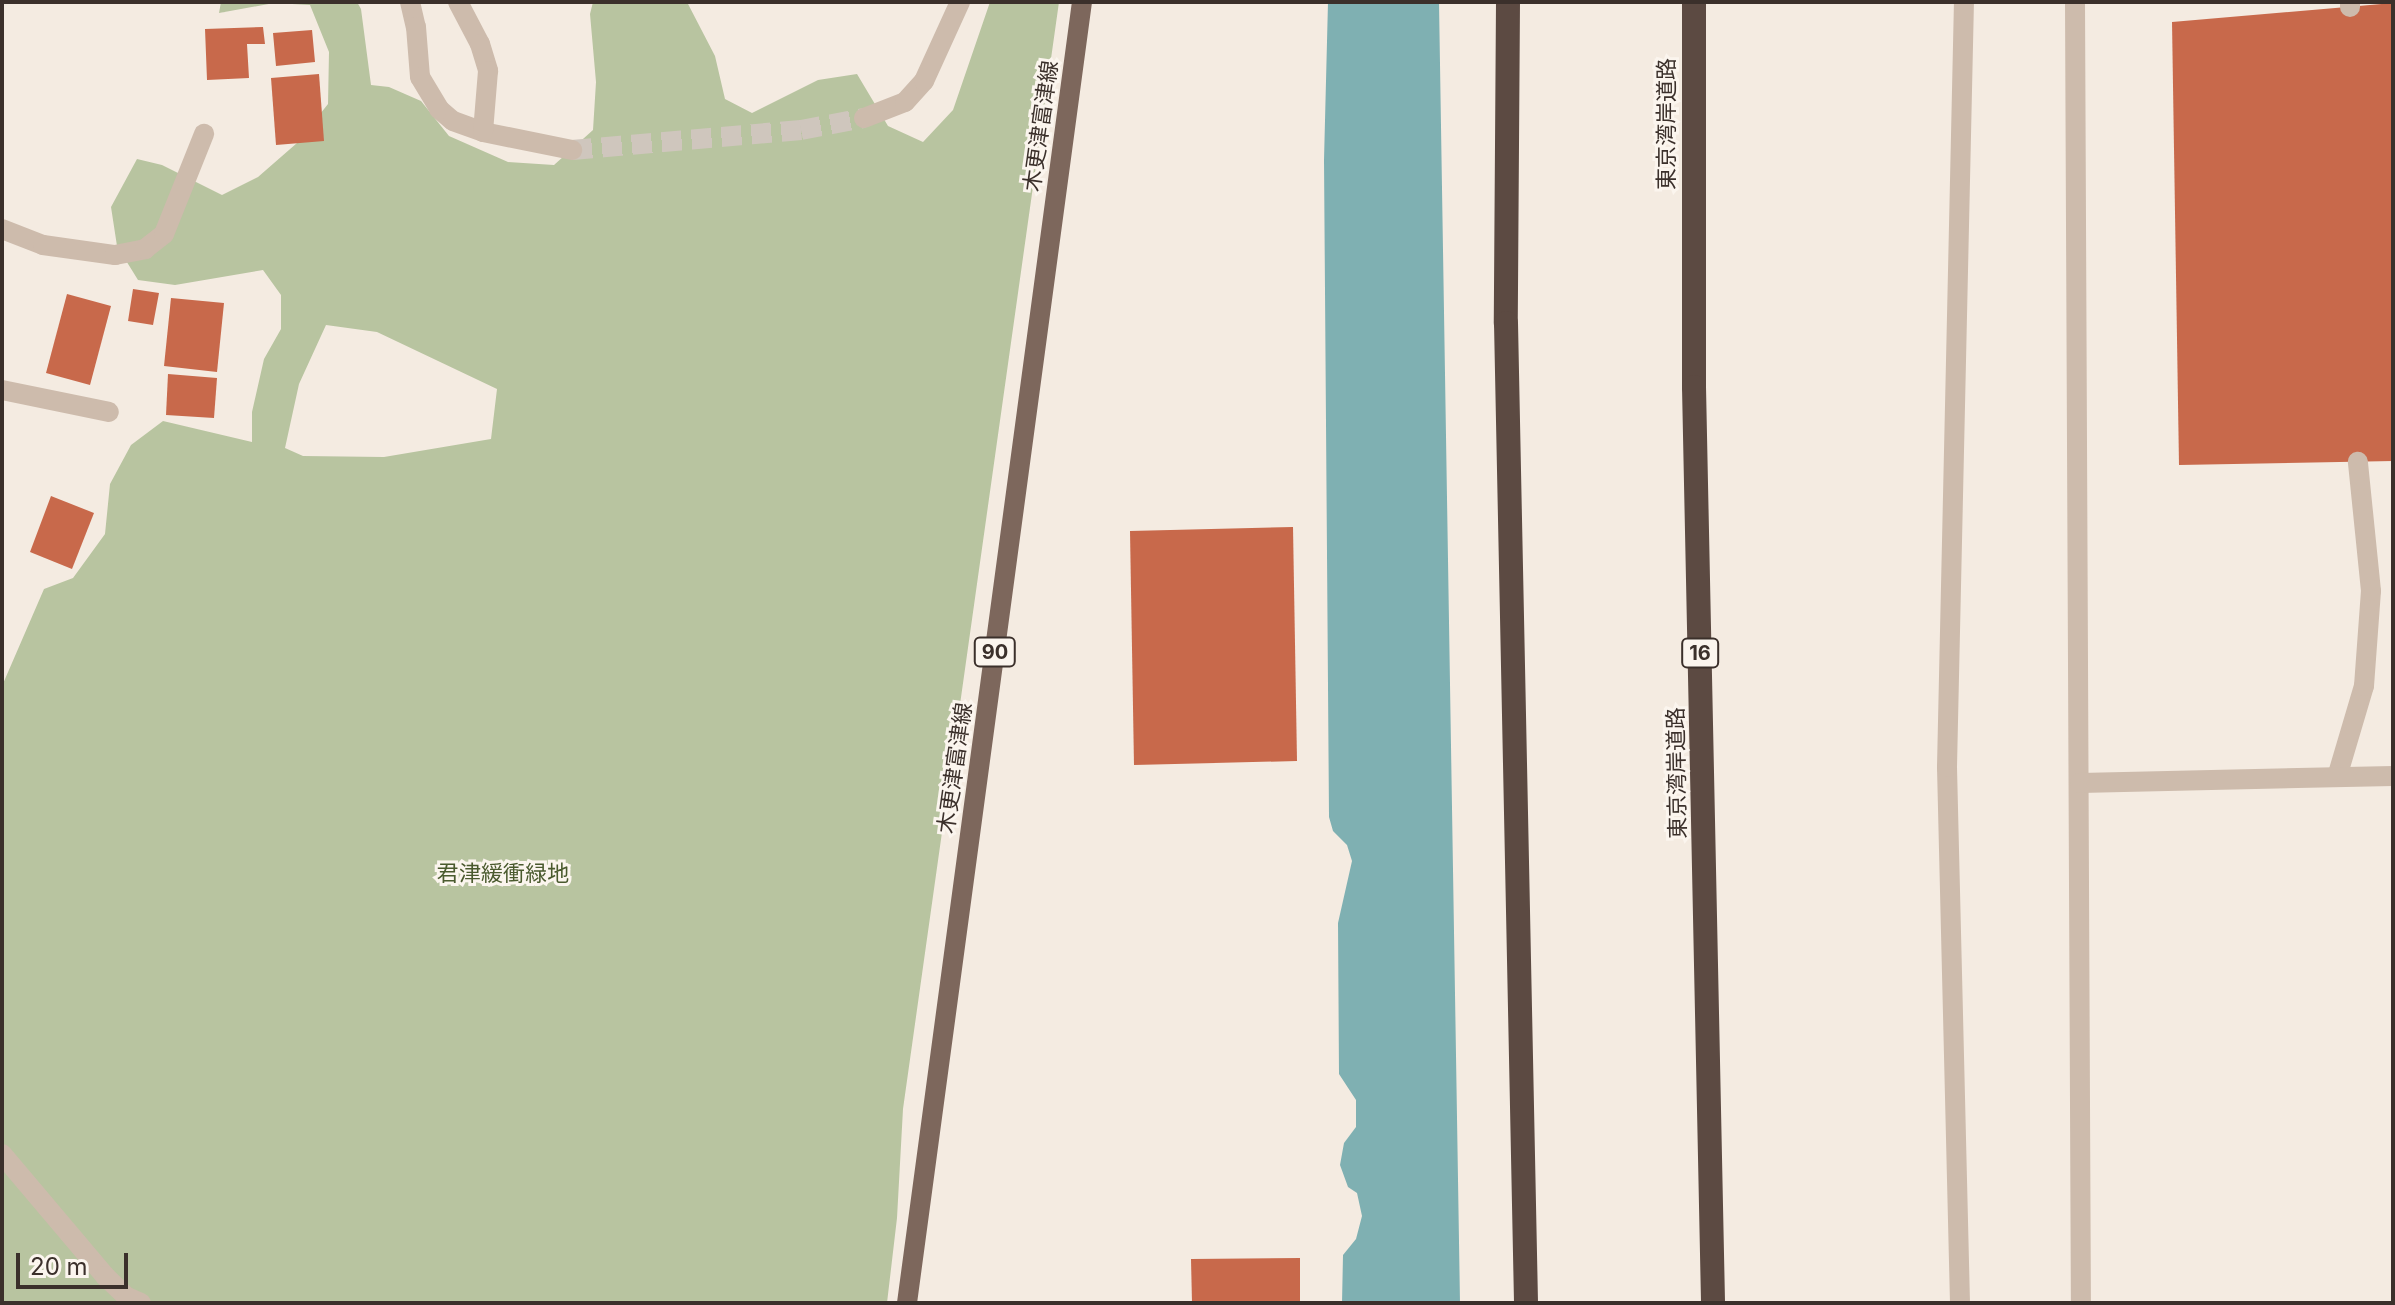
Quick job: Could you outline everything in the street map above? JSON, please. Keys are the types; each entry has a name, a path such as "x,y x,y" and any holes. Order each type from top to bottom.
{"highway":[{"path":"1508,2 1507,339 1526,1303"},
{"name":"東京湾岸道路","path":"1694,2 1694,387 1713,1303"}],"main road":[{"name":"木更津富津線","path":"907,1303 1082,2"}],"street":[{"path":"410,2 420,77 427,93 453,121 483,132 572,150"},
{"path":"458,2 480,44 488,71 483,132"},
{"path":"864,118 905,102 924,81 960,2"},
{"path":"1960,1303 1947,767 1964,2"},
{"path":"2075,2 2081,1303"},
{"path":"2,229 43,245 115,255 145,249 164,234 204,134"},
{"path":"2,390 109,412"},
{"path":"2337,777 2364,686 2371,591 2358,462"},
{"path":"2371,591 2393,590"},
{"path":"2080,783 2393,776"},
{"path":"2,1154 105,1276 127,1297 141,1303"}],"green space":[{"name":"君津緩衝緑地","path":"221,2 357,2 361,9 371,85 389,87 421,101 449,136 508,162 554,165 593,130 596,82 590,14 593,2 687,2 715,56 725,99 752,113 818,80 857,74 888,126 923,142 953,110 990,2 1059,2 903,1109 897,1218 887,1303 2,1303 2,686 44,589 73,578 105,534 110,484 131,445 163,421 252,442 252,412 264,359 281,329 281,295 263,270 175,285 138,280 117,246 111,207 137,159 162,165 222,195 258,177 297,143 328,104 329,52 310,5 274,3 219,13","holes":["326,325 377,332 497,389 491,439 384,457 303,456 285,448 299,384"]}],"water":[{"path":"1328,2 1439,2 1460,1303 1342,1303 1343,1255 1356,1239 1362,1216 1357,1193 1348,1187 1340,1165 1344,1143 1356,1127 1356,1100 1339,1074 1338,923 1352,861 1347,845 1333,831 1329,817 1324,160"}],"building":[{"path":"2393,3 2393,461 2179,465 2172,22"},
{"path":"263,27 265,44 247,44 249,78 207,80 205,29"},
{"path":"312,30 315,62 276,66 273,33"},
{"path":"319,74 324,141 276,145 271,78"},
{"path":"133,289 159,293 153,325 128,321"},
{"path":"67,294 111,306 90,385 46,373"},
{"path":"171,298 224,303 217,372 164,366"},
{"path":"168,374 217,378 214,418 166,415"},
{"path":"51,496 94,513 72,569 30,552"},
{"path":"1293,527 1297,761 1134,765 1130,531"},
{"path":"1300,1258 1300,1303 1192,1303 1191,1259"}],"tunnel":[{"path":"572,150 801,130 864,118"}]}
